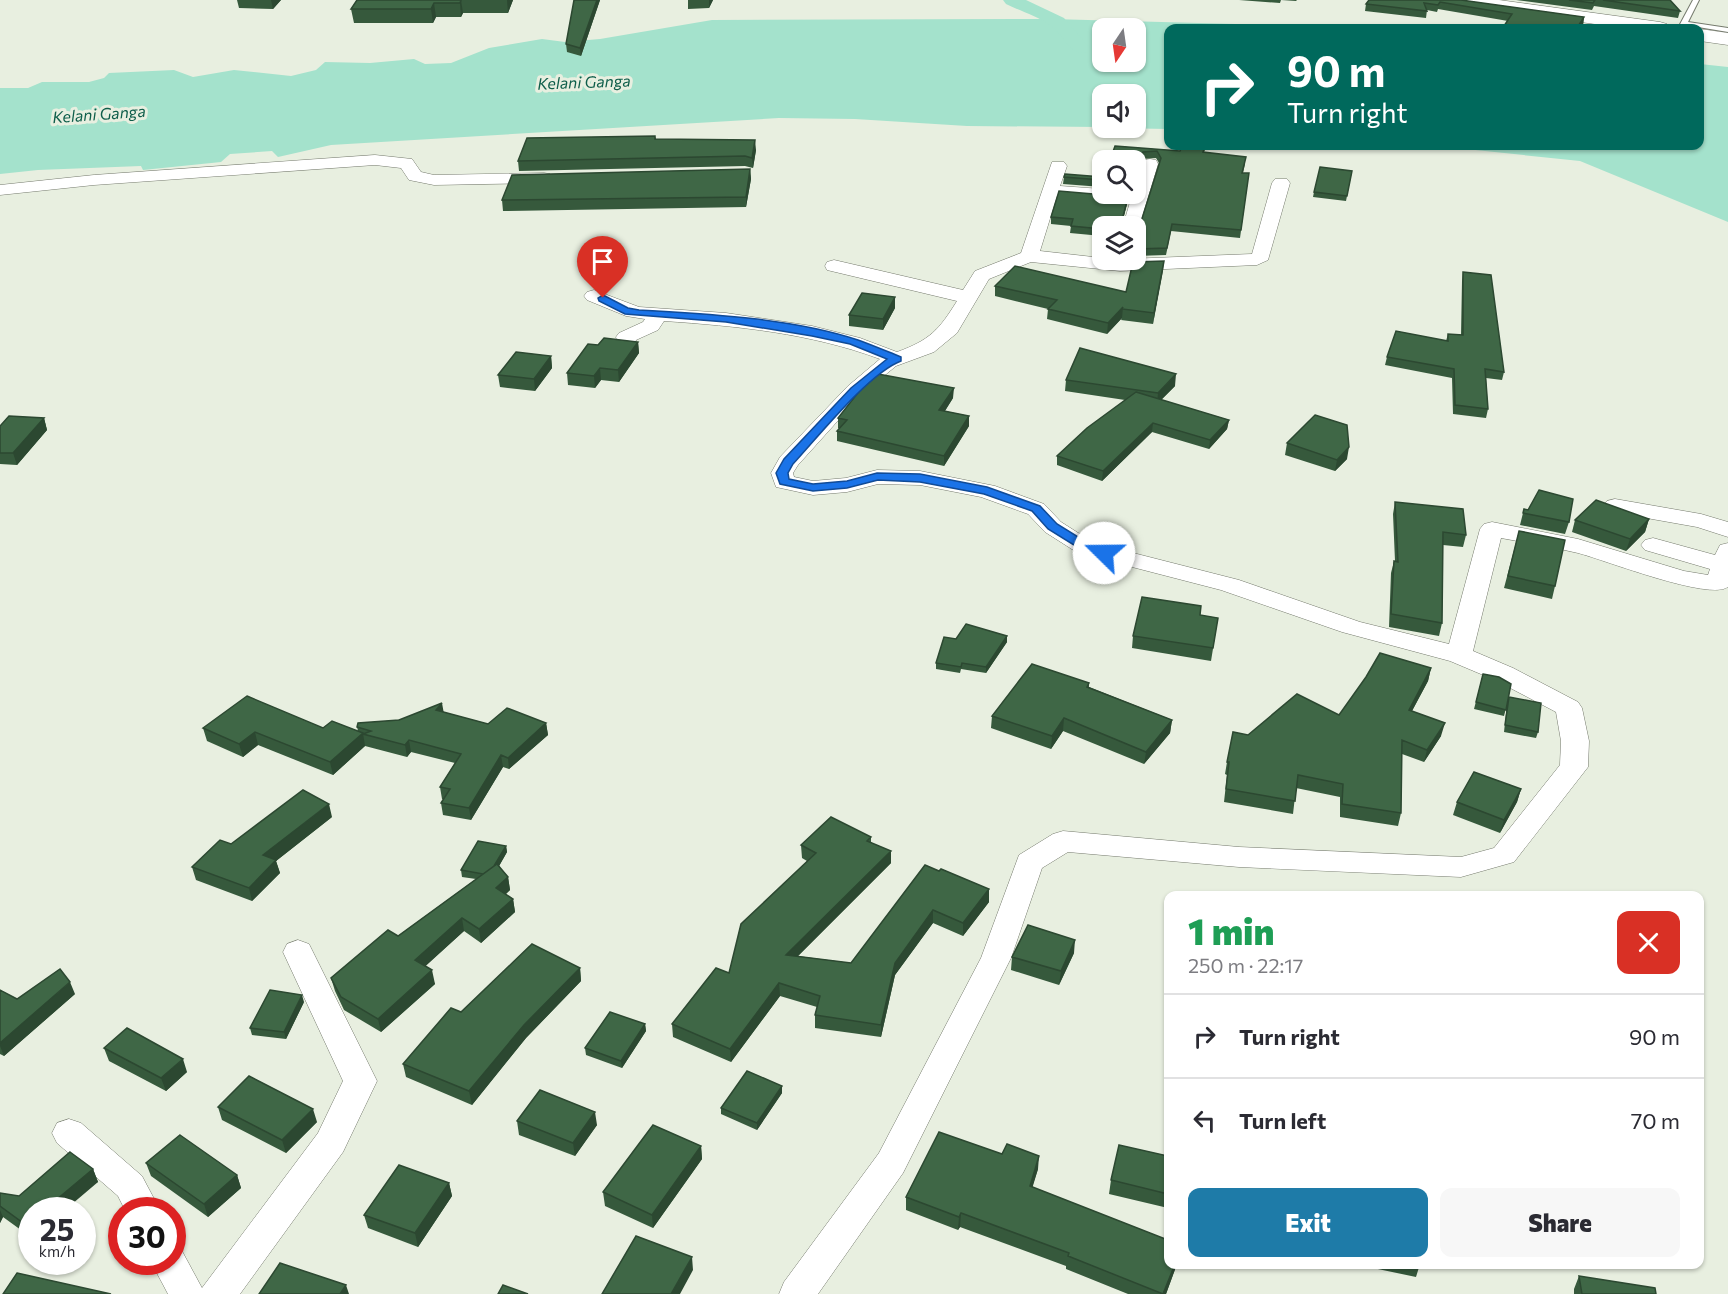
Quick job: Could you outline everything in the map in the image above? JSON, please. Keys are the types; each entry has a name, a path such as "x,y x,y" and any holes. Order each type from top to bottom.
{"main road":[{"path":"1460,0 1631,24"},
{"path":"1704,36 1728,39"}],"street":[{"path":"0,190 94,180 386,160 406,163 415,176 434,180 566,177"},
{"path":"1146,179 1150,164"},
{"path":"1029,256 1058,166"},
{"path":"1146,261 1257,259 1261,256 1281,183"},
{"path":"1050,190 1092,194"},
{"path":"797,1294 891,1163 996,958 1029,862 1063,841 1239,857 1461,867 1504,855 1574,767 1575,741 1569,708 1504,674 1459,655 1350,627 1230,585 1086,548 1053,527 1036,509 987,491 920,478 877,477 847,485 813,488 784,482 782,473 788,462 855,390 889,362 927,348 950,329 982,275 1029,256 1092,260"},
{"path":"834,267 968,297"},
{"path":"594,296 603,298 625,311 726,319 812,333 853,342 897,359"},
{"path":"607,320 625,311"},
{"path":"626,344 626,337 651,326 657,314"},
{"path":"1615,506 1701,521 1728,530"},
{"path":"1459,655 1492,529 1604,553 1661,573 1718,584 1726,557 1653,545"},
{"path":"218,1294 331,1142 360,1081 298,952"},
{"path":"69,1133 130,1186 136,1197"},
{"path":"176,1275 186,1294"}],"lane":[{"path":"1683,24 1696,0"},
{"path":"1704,28 1728,30"}],"water":[{"name":"Kelani Ganga","path":"712,20 1092,20 1092,72 1146,72 1146,22 1236,24 1164,24 1164,129 1146,129 1146,84 1092,84 1092,127 967,126 855,119 779,118 331,145 278,157 272,151 230,154 221,162 143,170 141,166 38,170 0,174 0,88 28,88 42,82 89,82 104,78 109,73 174,70 193,77 234,70 291,76 316,70 325,62 370,63 414,59 425,64 451,63 489,48 542,39 565,42 600,39"},
{"path":"1704,64 1728,67 1728,222 1580,161 1475,150 1704,150"}],"building":[{"path":"357,0 461,0 460,3 434,3 431,9 351,9"},
{"path":"574,0 597,0 580,48 566,44"},
{"path":"1369,0 1461,0 1584,17 1580,24 1505,24 1512,14 1440,2 1438,5 1424,3 1427,11 1366,4"},
{"path":"1569,0 1595,0 1593,3"},
{"path":"1603,0 1670,0 1680,11"},
{"path":"655,136 655,139 755,140 752,158 745,156 518,161 527,138"},
{"path":"1115,146 1180,151 1204,150 1203,152 1246,157 1242,173 1249,173 1241,230 1172,224 1167,248 1146,249 1146,216 1143,216 1161,158 1157,151 1114,150"},
{"path":"1320,167 1352,171 1347,196 1314,192"},
{"path":"750,169 746,197 502,200 512,175"},
{"path":"1065,174 1092,176 1092,179 1064,177"},
{"path":"1059,191 1092,194 1092,204 1126,204 1123,216 1092,216 1092,228 1071,226 1073,219 1051,217"},
{"path":"1164,261 1154,313 1122,309 1123,307 1108,323 1048,309 1057,300 995,286 1015,266 1126,292 1131,270 1146,270 1146,262"},
{"path":"1463,272 1491,275 1504,372 1485,369 1488,409 1455,405 1454,369 1387,357 1396,331 1448,341 1448,334 1463,335"},
{"path":"862,293 895,297 883,319 849,315"},
{"path":"604,338 638,342 618,370 600,368 594,376 567,373 588,344 598,345"},
{"path":"1080,348 1176,374 1158,393 1066,380"},
{"path":"516,352 551,356 534,379 498,375"},
{"path":"878,374 954,388 939,410 969,416 944,456 837,431 847,420 838,418 864,385"},
{"path":"1136,392 1229,420 1210,440 1153,423 1103,471 1057,456 1087,428"},
{"path":"1315,415 1347,425 1349,447 1337,460 1287,443"},
{"path":"9,416 44,418 13,453 0,453 0,426"},
{"path":"1539,490 1573,499 1569,522 1523,513 1524,509 1528,510"},
{"path":"1596,500 1649,519 1630,539 1575,520"},
{"path":"1395,502 1463,509 1466,535 1443,532 1442,623 1391,614 1394,561 1398,562"},
{"path":"1519,531 1565,540 1555,586 1508,576"},
{"path":"1142,597 1201,606 1200,615 1218,618 1213,648 1133,636"},
{"path":"966,624 1007,636 986,667 962,663 961,667 936,663 944,637 956,639"},
{"path":"1380,653 1431,668 1409,710 1445,723 1427,750 1402,740 1401,813 1342,804 1343,784 1298,775 1295,801 1226,789 1229,762 1227,762 1233,732 1248,735 1297,694 1339,715"},
{"path":"1032,664 1089,683 1087,687 1172,720 1146,752 1064,718 1052,736 992,716"},
{"path":"1483,674 1499,677 1511,684 1506,710 1476,702"},
{"path":"247,696 323,728 332,721 363,733 330,762 255,732 239,744 203,728"},
{"path":"1509,697 1541,703 1538,732 1505,725"},
{"path":"442,703 436,710 488,724 507,708 546,723 508,758 501,755 469,808 441,803 450,789 440,787 461,754 409,740 405,745 363,734 371,731 357,727 358,723 399,720"},
{"path":"1474,772 1521,789 1504,820 1457,802"},
{"path":"303,790 329,804 263,855 276,860 249,888 192,867 220,840 231,844"},
{"path":"831,817 871,837 867,841 891,851 786,955 851,963 925,865 939,871 941,869 989,889 963,923 933,910 895,963 881,1025 815,1015 820,996 779,983 730,1049 672,1024 716,968 729,973 741,924 816,853 801,845"},
{"path":"478,841 506,846 494,866 483,874 461,870"},
{"path":"497,864 508,877 496,888 513,899 479,929 462,918 415,960 432,970 378,1019 341,997 331,978 388,930 398,936"},
{"path":"1028,925 1075,940 1061,971 1012,957"},
{"path":"532,944 580,968 524,1025 469,1091 403,1064 451,1008 461,1012"},
{"path":"60,969 70,982 0,1043 0,990 17,999"},
{"path":"270,990 302,995 284,1032 250,1028"},
{"path":"610,1012 645,1024 621,1061 585,1048"},
{"path":"127,1028 183,1059 161,1078 104,1048"},
{"path":"747,1071 782,1086 757,1123 721,1108"},
{"path":"249,1076 313,1109 282,1140 218,1107"},
{"path":"540,1090 595,1112 573,1143 517,1121"},
{"path":"653,1125 701,1146 652,1215 603,1192"},
{"path":"939,1132 1002,1154 1007,1144 1039,1156 1030,1186 1164,1238 1164,1269 1173,1269 1163,1294 1068,1256 1069,1253 961,1213 959,1217 906,1197"},
{"path":"180,1135 237,1175 204,1204 146,1163"},
{"path":"1119,1145 1164,1155 1164,1193 1111,1180"},
{"path":"70,1152 93,1169 60,1197 18,1197 18,1219 0,1206 0,1193 19,1196"},
{"path":"399,1165 449,1183 415,1233 364,1215"},
{"path":"636,1236 692,1257 671,1294 602,1294"},
{"path":"280,1263 346,1285 340,1294 259,1294"},
{"path":"17,1273 111,1294 3,1294"},
{"path":"1579,1276 1655,1288 1656,1294 1582,1294"},
{"path":"503,1285 528,1294 498,1294"}],"waterway":[{"path":"1012,0 1058,22 1081,48"}],"route":[{"path":"603,298 625,311 726,319 812,333 853,342 897,359 889,362 855,390 788,462 782,473 784,482 813,488 847,485 877,477 920,478 987,491 1036,509 1053,527 1086,548 1104,553"}]}
